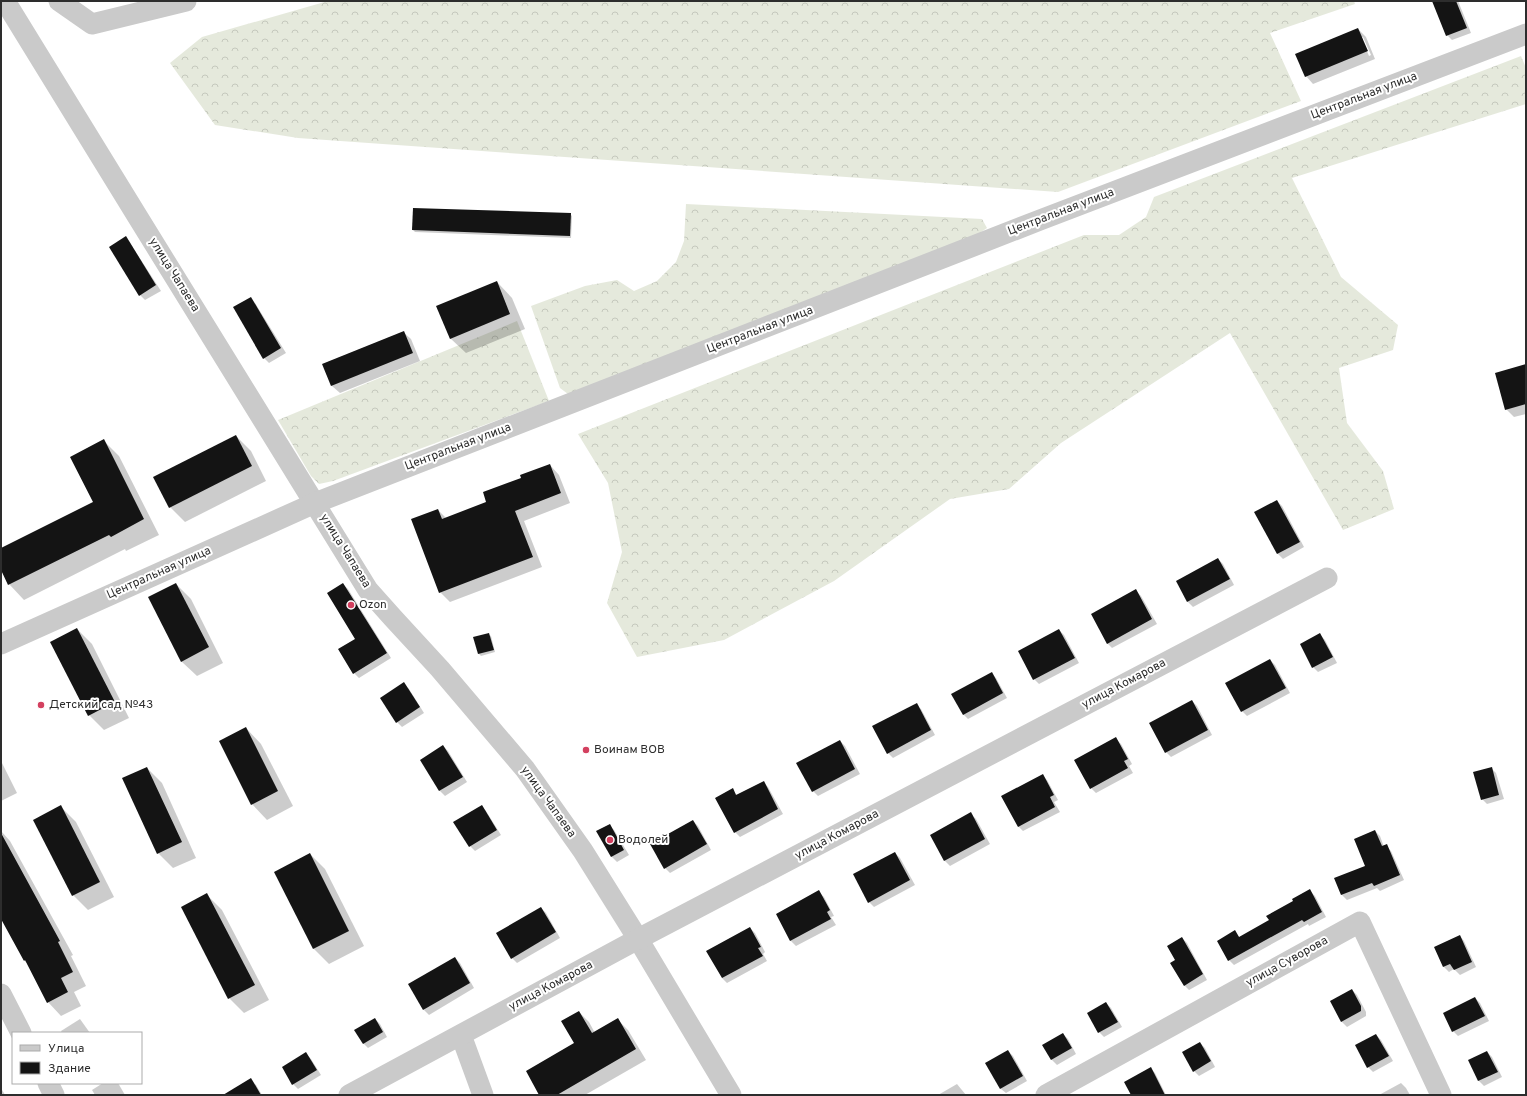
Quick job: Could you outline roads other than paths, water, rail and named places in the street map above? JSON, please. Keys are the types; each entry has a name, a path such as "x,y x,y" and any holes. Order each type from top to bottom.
{"street":[{"name":"улица Чапаева","path":"5,1 368,590 440,669 525,769 583,851 638,939 731,1095"},
{"path":"59,1 92,24 186,1"},
{"name":"Центральная улица","path":"1,644 315,503 1040,220 1526,34"},
{"name":"улица Комарова","path":"349,1095 638,939 1326,578"},
{"name":"улица Суворова","path":"1046,1095 1360,922 1441,1095"},
{"path":"1,994 21,1032"},
{"path":"461,1035 483,1095"},
{"path":"48,1084 54,1095"}],"place":[{"name":"Ozon","path":"351,605"},
{"name":"Детский сад №43","path":"41,705"},
{"name":"Воинам ВОВ","path":"586,750"},
{"name":"Водолей","path":"610,840"}]}
